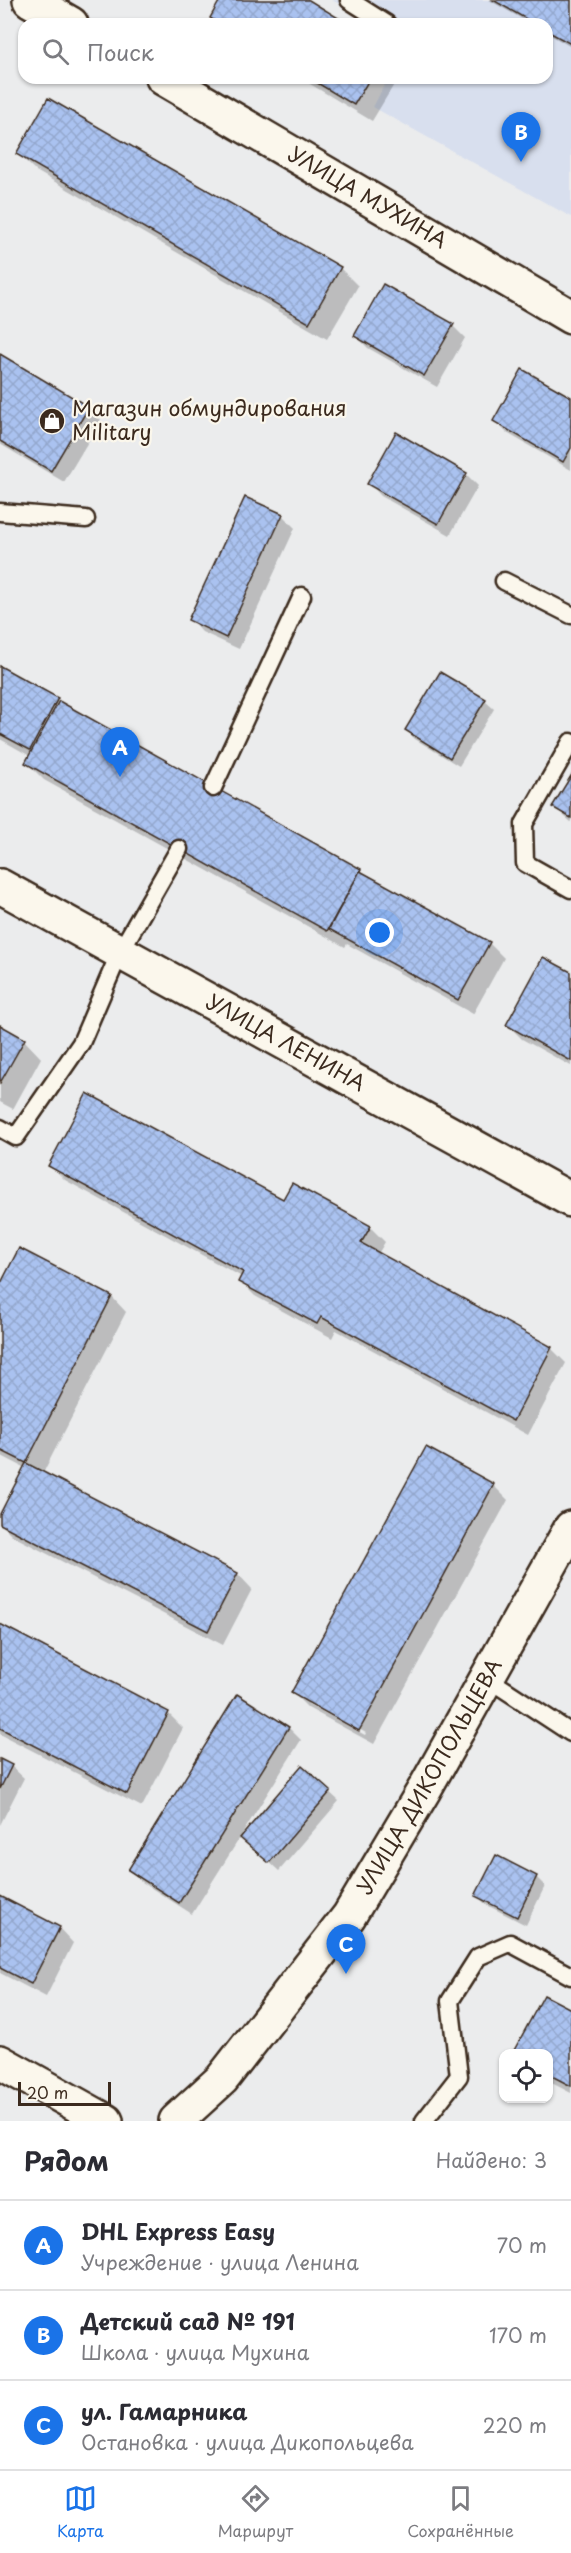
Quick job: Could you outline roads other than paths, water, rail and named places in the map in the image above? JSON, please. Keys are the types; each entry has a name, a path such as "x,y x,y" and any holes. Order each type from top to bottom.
{"main road":[{"path":"30,0 61,18"},
{"name":"УЛИЦА МУХИНА","path":"173,84 571,317"},
{"name":"УЛИЦА ЛЕНИНА","path":"0,886 571,1200"},
{"name":"УЛИЦА ДИКОПОЛЬЦЕВА","path":"176,2121 222,2079 349,1916 571,1528"},
{"path":"0,2062 106,2121"}],"lane":[{"path":"349,0 378,18"},
{"path":"0,512 86,519"},
{"path":"504,580 571,615"},
{"path":"213,788 303,596"},
{"path":"571,742 524,824 525,863 571,889"},
{"path":"0,1128 16,1137 81,1043 120,952 179,849"},
{"path":"487,1678 571,1733"},
{"path":"424,2121 459,2076 450,2001 478,1957 510,1943 571,1976"}],"place":[{"name":"Детский сад № 191","path":"521,162"},
{"name":"Магазин обмундирования Military","path":"52,421"},
{"name":"DHL Express Easy","path":"120,777"},
{"name":"ул. Гамарника","path":"346,1974"}]}
